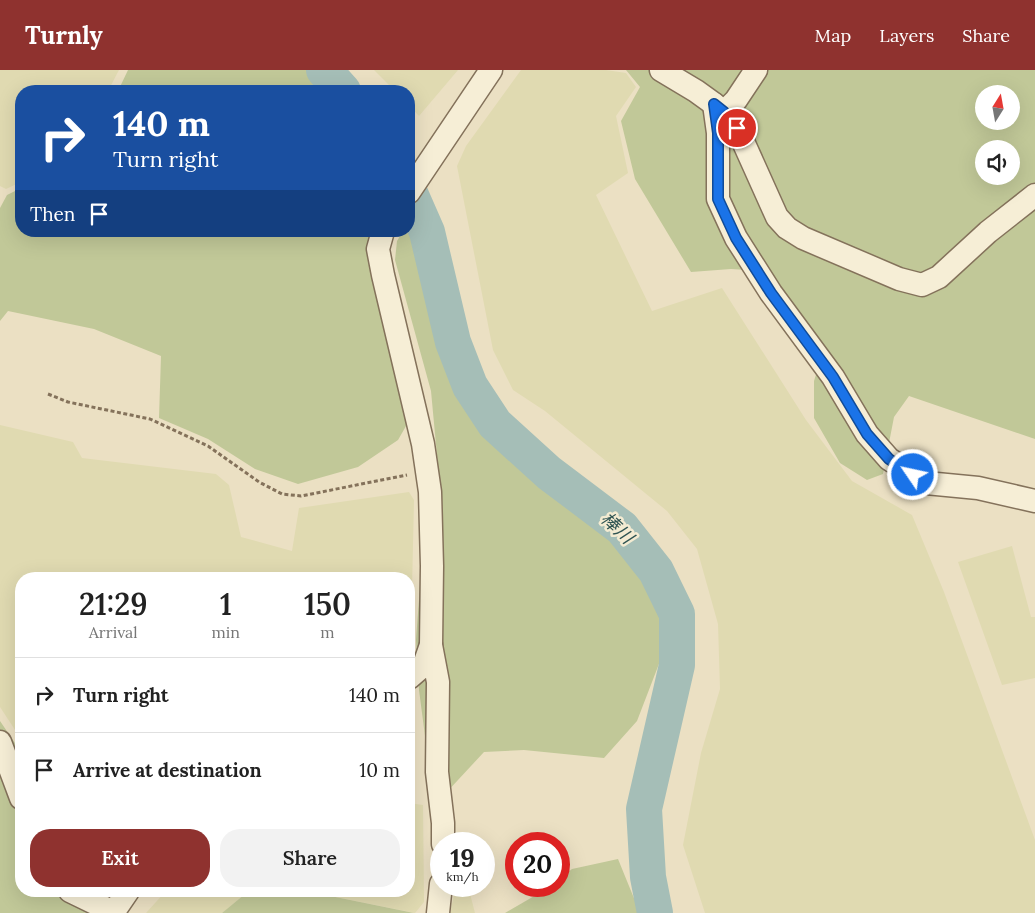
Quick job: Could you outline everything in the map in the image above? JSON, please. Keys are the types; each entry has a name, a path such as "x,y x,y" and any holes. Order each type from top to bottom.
{"street":[{"path":"415,183 491,70"},
{"path":"661,70 696,91 719,108 737,128 777,217 787,228 803,238 898,279 922,285 939,277 988,232 1035,194"},
{"path":"719,108 736,100 756,70"},
{"path":"719,108 718,199 736,238 771,293 833,377 867,434 889,459 926,483 978,488 1035,501"},
{"path":"381,237 378,249 423,444 430,492 432,566 431,645 438,682 436,772 443,832"},
{"path":"415,673 424,665 431,645"},
{"path":"0,742 15,782"},
{"path":"82,897 113,912 124,897"},
{"path":"438,913 440,897"}],"path":[{"path":"48,394 68,402 150,419 208,446 259,482 282,494 301,496 427,471"}],"shaded area":[{"path":"0,70 119,70 111,85 15,85 15,185 6,189 0,186"},
{"path":"374,70 458,70 419,116 415,112 415,85 389,85"},
{"path":"521,70 606,70 626,73 636,87 616,116 628,173 596,195 652,311 722,288 806,420 852,481 912,515 944,592 1035,840 1035,913 705,913 683,845 701,753 720,689 718,624 697,549 667,511 545,411 513,390 493,350 457,166 466,146"},
{"path":"0,425 73,442 82,458 216,474 229,485 241,537 292,551 299,508 409,492 414,500 412,572 15,572 15,730 0,707"},
{"path":"1012,546 1031,617 1035,617 1035,678 1002,685 958,562"},
{"path":"415,804 423,805 424,902 415,913 336,897 415,897"},
{"path":"161,897 241,897 222,913 146,913"},
{"path":"454,897 471,897 475,913 450,913"}],"green space":[{"path":"128,70 333,70 347,85 121,85"},
{"path":"626,70 1035,70 1035,439 909,396 894,417 883,474 867,480 840,463 814,418 814,381 823,352 764,271 731,269 691,272 635,179 621,121 640,87"},
{"path":"15,191 15,237 374,237 370,256 388,346 410,419 398,440 358,467 298,484 255,469 208,439 159,418 161,356 94,329 8,311 0,321 0,208 7,195"},
{"path":"415,219 422,238 444,333 460,380 485,424 524,463 613,533 641,565 664,607 662,656 637,721 604,758 524,750 484,752 445,794 425,736 419,690 416,640 423,545 438,466 431,391 395,260 397,241 399,237 415,237"},
{"path":"0,721 15,743 15,897 83,897 90,913 0,913"},
{"path":"618,859 640,913 505,913 533,897 570,897 570,871"},
{"path":"241,897 335,897 414,913 222,913"}],"waterway":[{"name":"棒川","path":"324,70 338,85"},
{"name":"棒川","path":"415,205 427,232 453,342 470,386 495,424 549,473 622,528 656,571 677,614 677,665 644,809 648,877 655,913"}],"route":[{"path":"737,128 724,112 714,104 718,133 718,199 736,238 771,293 833,377 867,434 889,459 913,475"}]}
